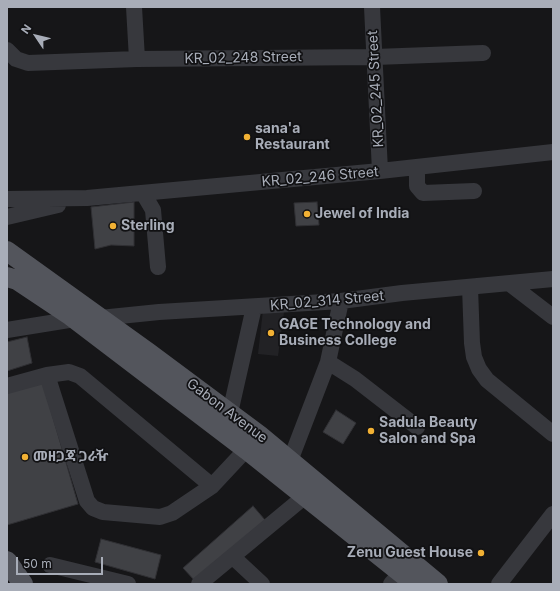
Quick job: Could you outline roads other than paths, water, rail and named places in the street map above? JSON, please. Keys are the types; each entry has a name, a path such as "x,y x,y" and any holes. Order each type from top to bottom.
{"main road":[{"name":"Gabon Avenue","path":"7,251 230,413 253,442 304,497 402,580"},
{"name":"Gabon Avenue","path":"7,277 17,280 253,442 290,461 438,584"},
{"path":"7,561 23,584"}],"street":[{"path":"134,7 137,59"},
{"name":"KR_02_245 Street","path":"372,7 380,171"},
{"name":"KR_02_248 Street","path":"7,50 16,59 28,62 137,59 375,57 482,53"},
{"name":"KR_02_246 Street","path":"7,199 87,198 380,171 553,152"},
{"path":"417,167 417,186 423,193 474,191"},
{"path":"143,193 153,210 158,267"},
{"name":"KR_02_246 Street","path":"7,217 87,198"},
{"name":"KR_02_314 Street","path":"100,318 159,312 341,301 402,293 553,279"},
{"path":"510,284 553,317"},
{"path":"470,287 472,343 474,357 479,369 487,380 553,434"},
{"path":"290,461 328,362 341,301"},
{"path":"230,413 254,307"},
{"path":"7,330 75,319"},
{"path":"328,362 355,379 417,427"},
{"path":"7,386 47,375 69,372 80,376 212,486"},
{"path":"47,375 87,501 93,508 103,512 160,517 172,513 212,486 253,442"},
{"path":"199,584 304,497"},
{"path":"499,584 553,514"},
{"path":"233,557 262,584"},
{"path":"50,565 128,584"}],"place":[{"name":"sana'a Restaurant","path":"247,137"},
{"name":"Jewel of India","path":"307,214"},
{"name":"Sterling","path":"113,226"},
{"name":"GAGE Technology and Business College","path":"271,333"},
{"name":"Sadula Beauty Salon and Spa","path":"371,431"},
{"name":"መዘጋጃ ጋራዥ","path":"25,457"},
{"name":"Zenu Guest House","path":"481,553"}]}
